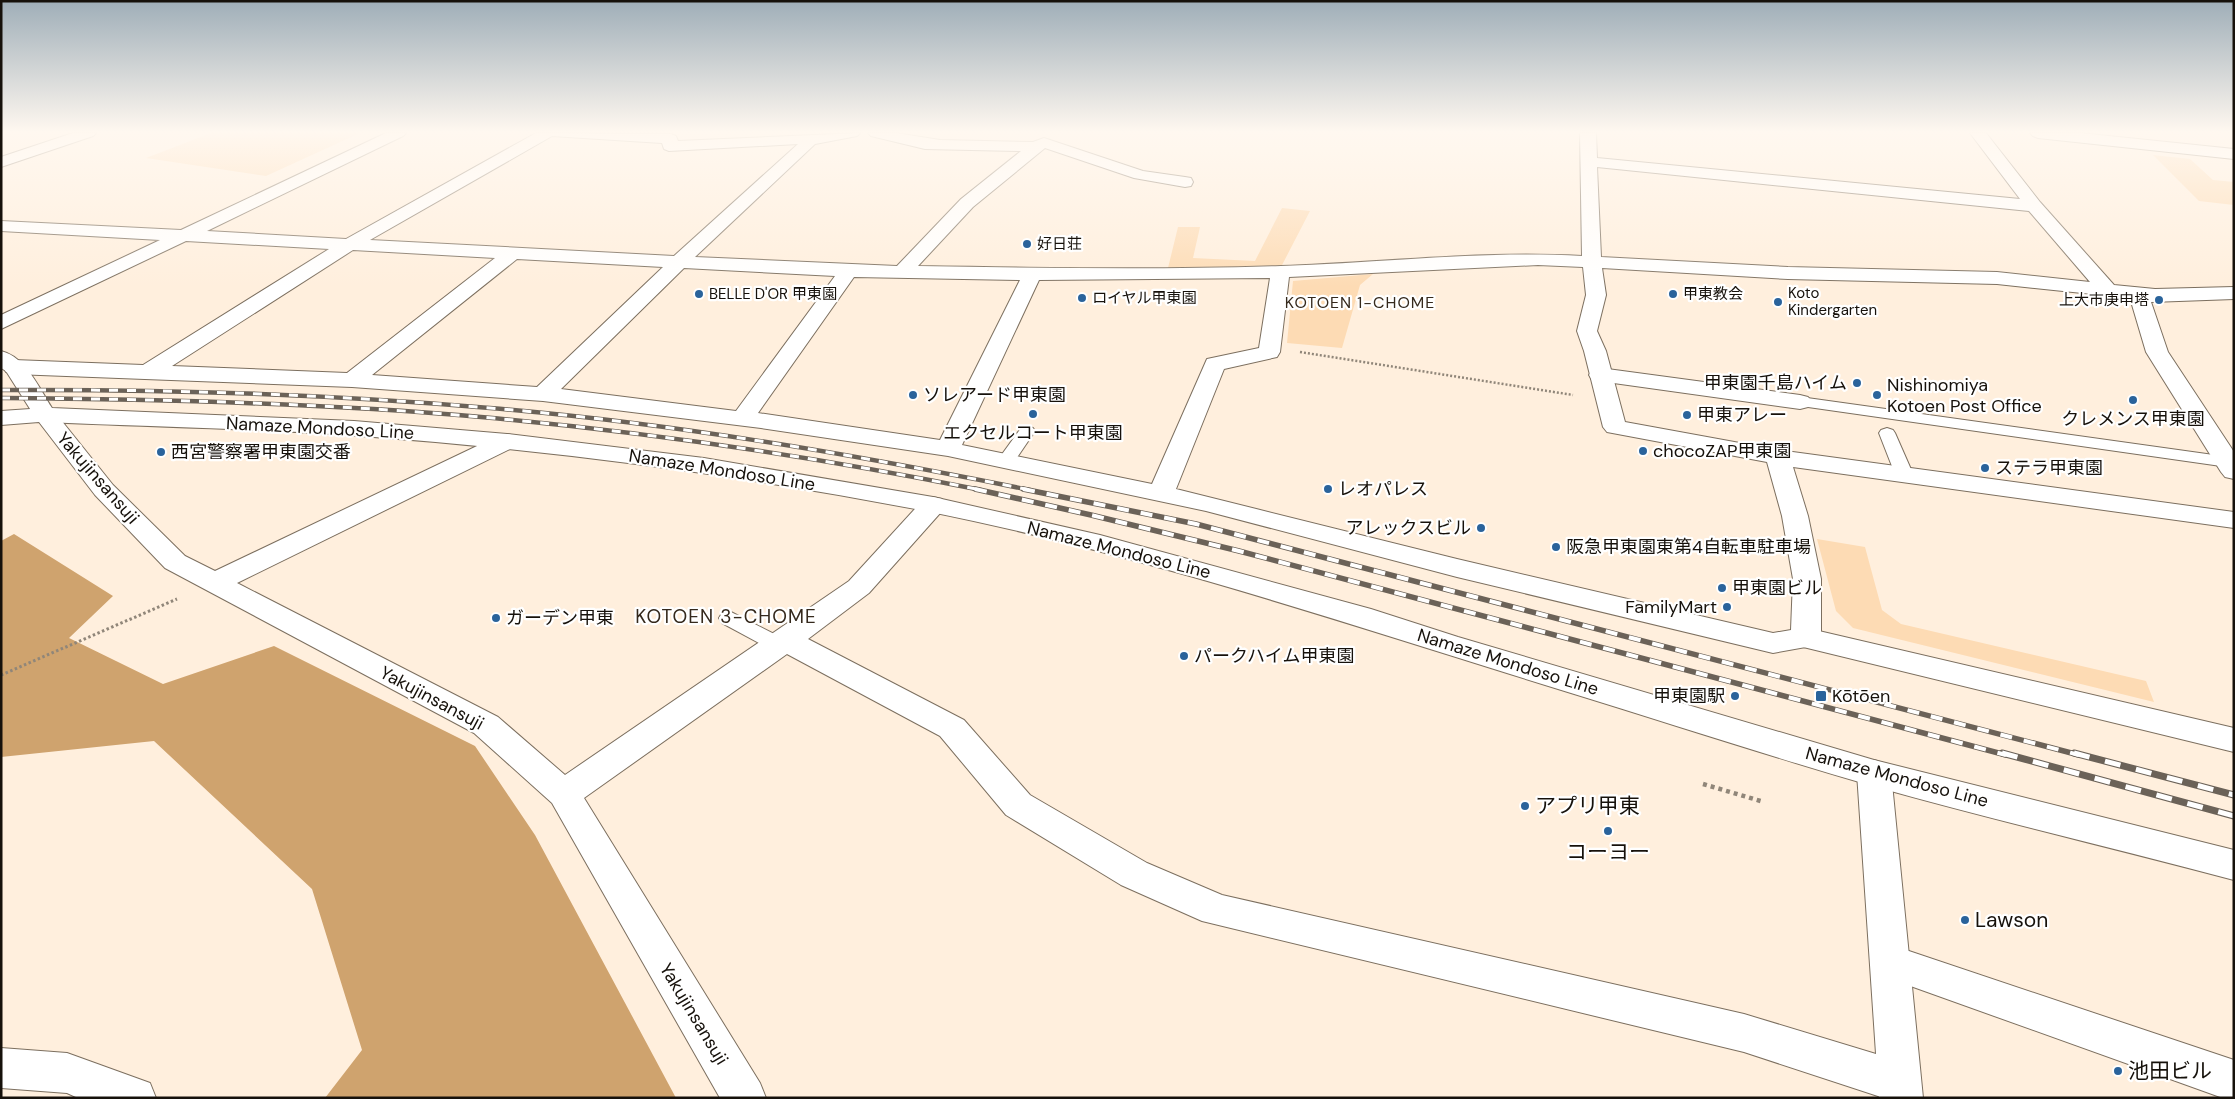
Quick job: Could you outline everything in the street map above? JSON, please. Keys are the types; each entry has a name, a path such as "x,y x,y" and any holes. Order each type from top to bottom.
{"street":[{"path":"1,323 291,184"},
{"path":"148,372 348,246 457,184"},
{"path":"543,394 679,262 763,184"},
{"path":"903,271 967,203 990,184"},
{"path":"1590,184 1592,262 1596,295 1587,331 1595,351 1615,427 1778,457 2234,520"},
{"path":"1815,184 2034,206"},
{"path":"2017,184 2106,288"},
{"path":"1,226 348,246 848,271 1032,274 1280,272 1483,260 1538,259 1788,274 1997,278 2155,294 2234,293"},
{"path":"352,380 513,253"},
{"path":"742,419 848,271"},
{"path":"1161,494 1215,364 1269,352 1280,272"},
{"path":"948,449 1032,274"},
{"path":"2155,294 2140,298 2157,352 2231,467"},
{"path":"8,362 148,372 352,380 543,394 742,419 948,449 1161,494 1457,568 1773,643 1806,638 2234,740"},
{"path":"8,362 45,414"},
{"path":"1600,375 1800,402"},
{"name":"Namaze Mondoso Line","path":"1,418 45,414 354,428 507,441 704,465 934,505 1090,541 1360,616 1874,773 2234,865"},
{"name":"Yakujinsansuji","path":"45,414 104,490 175,562 486,725 564,794 744,1098"},
{"path":"216,582 507,441"},
{"path":"1778,457 1795,516 1807,579 1806,638"},
{"path":"564,794 783,643 859,587 934,505"},
{"path":"783,643 952,728 1018,805 1134,874 1216,910 1744,1033 1900,1090 1874,773"},
{"path":"1891,962 2234,1082"},
{"path":"1,1068 68,1073 134,1098"}],"lane":[{"path":"1800,402 2231,467"},
{"path":"1006,461 1027,431"},
{"path":"1887,433 1904,474"},
{"path":"729,618 783,643"}],"path":[{"path":"1270,347 1607,400"},
{"path":"1,674 216,582"},
{"path":"1703,784 1764,802"}],"shaded area":[{"path":"2182,184 2234,184 2234,205 2199,201"},
{"path":"1282,208 1310,211 1281,267 1168,268 1178,227 1200,227 1193,258 1255,261"},
{"path":"1373,274 1360,285 1342,348 1287,343 1293,281"},
{"path":"14,534 113,596 69,638 163,684 274,646 475,746 535,835 676,1098 325,1098 362,1050 312,889 154,741 1,757 1,541"},
{"path":"1817,539 1865,547 1882,610 1901,624 2146,681 2154,702 1853,628 1836,611"}],"railway":[{"path":"1,390 123,390 307,396 429,403 558,414 761,441 896,464 1030,490"},
{"path":"1,398 241,403 361,408 481,417 606,430 794,456 981,490"},
{"path":"975,489 1239,551 2006,755"},
{"path":"1023,489 1196,524 2079,755"},
{"path":"2002,753 2234,816"},
{"path":"2074,753 2234,795"}],"place":[{"name":"好日荘","path":"1027,244"},
{"name":"BELLE D'OR 甲東園","path":"699,294"},
{"name":"甲東教会","path":"1673,294"},
{"name":"ロイヤル甲東園","path":"1082,298"},
{"name":"上大市庚申塔","path":"2159,300"},
{"name":"Koto Kindergarten","path":"1778,302"},
{"name":"甲東園千島ハイム","path":"1857,383"},
{"name":"ソレアード甲東園","path":"913,395"},
{"name":"Nishinomiya Kotoen Post Office","path":"1877,395"},
{"name":"クレメンス甲東園","path":"2133,400"},
{"name":"エクセルコート甲東園","path":"1033,414"},
{"name":"甲東アレー","path":"1687,415"},
{"name":"chocoZAP甲東園","path":"1643,451"},
{"name":"西宮警察署甲東園交番","path":"161,452"},
{"name":"ステラ甲東園","path":"1985,468"},
{"name":"レオパレス","path":"1328,489"},
{"name":"アレックスビル","path":"1481,528"},
{"name":"阪急甲東園東第4自転車駐車場","path":"1556,547"},
{"name":"甲東園ビル","path":"1722,588"},
{"name":"FamilyMart","path":"1727,607"},
{"name":"ガーデン甲東","path":"496,618"},
{"name":"パークハイム甲東園","path":"1184,656"},
{"name":"甲東園駅","path":"1735,696"},
{"name":"Kōtōen","path":"1821,696"},
{"name":"アプリ甲東","path":"1525,806"},
{"name":"コーヨー","path":"1608,831"},
{"name":"Lawson","path":"1965,920"},
{"name":"池田ビル","path":"2118,1071"}],"district":[{"name":"KOTOEN 1-CHOME","path":"1360,302"},
{"name":"KOTOEN 3-CHOME","path":"726,616"}]}
